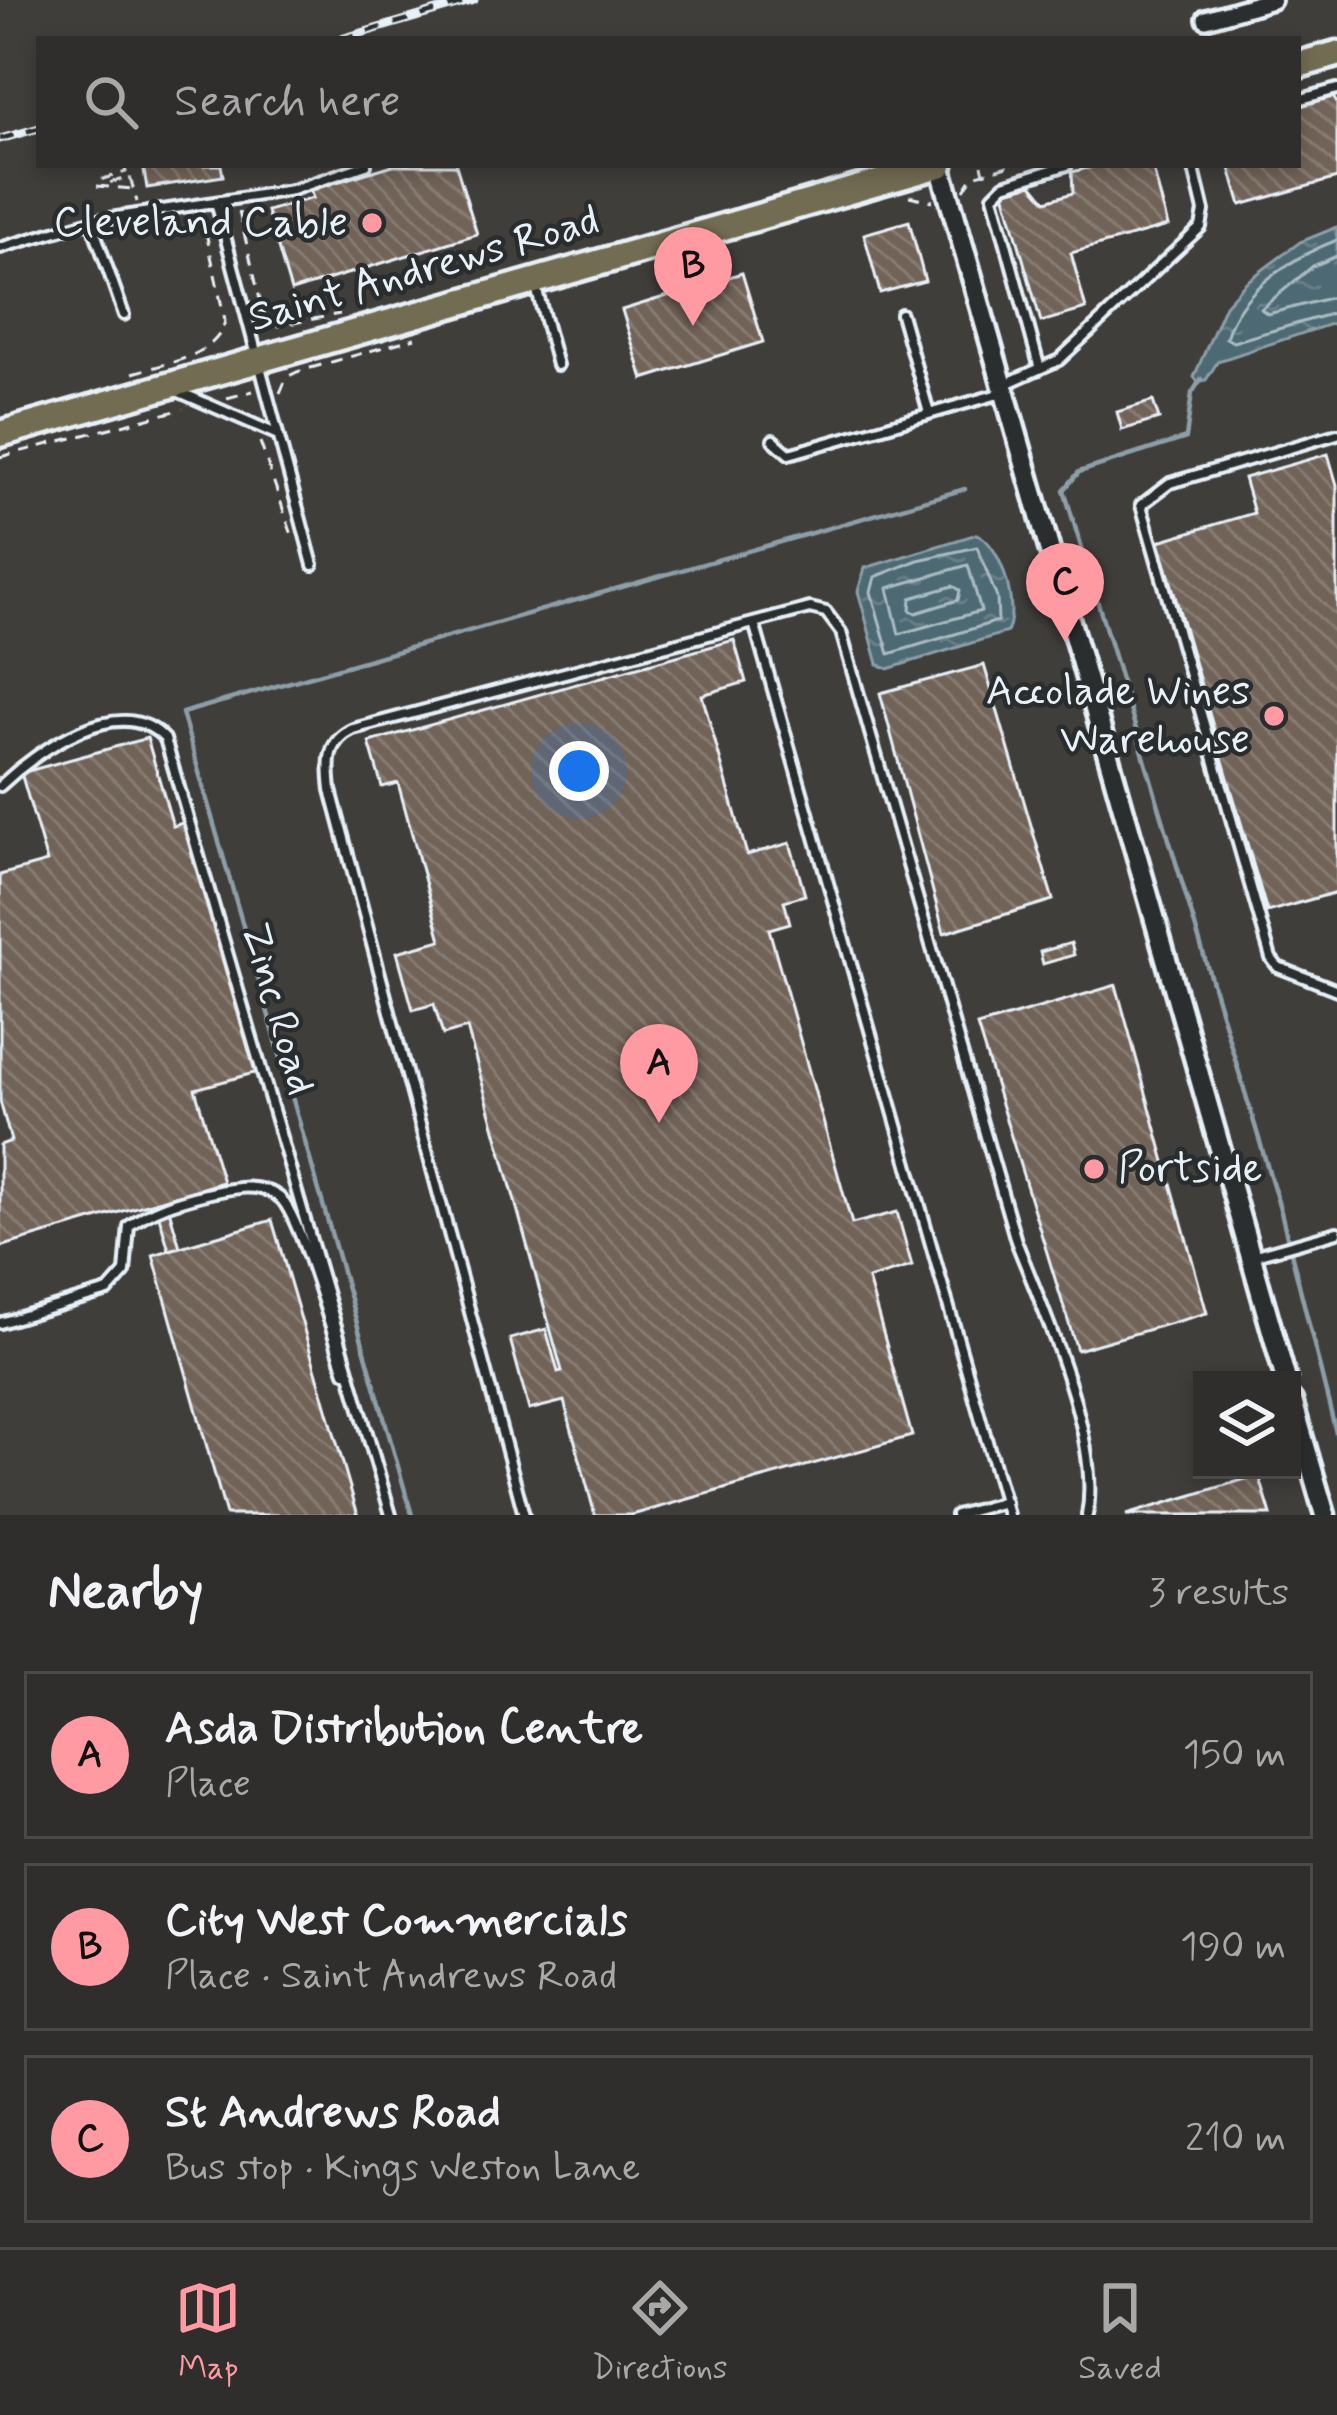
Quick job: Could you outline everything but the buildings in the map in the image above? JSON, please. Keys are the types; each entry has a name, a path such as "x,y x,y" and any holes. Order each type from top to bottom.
{"highway":[{"path":"1301,63 1337,54"},
{"name":"Saint Andrews Road","path":"0,434 929,168"}],"street":[{"path":"1206,19 1272,0"},
{"path":"941,168 1283,1371"},
{"path":"1301,1433 1324,1515"}],"lane":[{"path":"1301,99 1337,89"},
{"path":"0,248 91,221 292,190 356,168"},
{"path":"1040,369 993,196 1004,185 1058,168"},
{"path":"772,440 789,454 1002,389 1059,360 1202,226 1204,212 1194,168"},
{"path":"216,202 313,565"},
{"path":"91,221 124,315"},
{"path":"534,279 557,365"},
{"path":"901,314 929,413"},
{"path":"164,386 278,435"},
{"path":"1337,434 1170,483 1141,505 1278,968 1337,990"},
{"path":"524,1515 331,790 331,750 341,734 353,729 818,608 841,632 1016,1241 1048,1313 1088,1462 1087,1515"},
{"path":"754,623 1009,1515"},
{"name":"Zinc Road","path":"0,786 67,740 124,717 150,722 165,739 392,1515"},
{"name":"Zinc Road","path":"0,1323 107,1292 125,1272 129,1226 146,1213 242,1186 279,1197 294,1220 382,1481"},
{"path":"1251,1256 1337,1232"},
{"path":"956,1515 1005,1502"}],"path":[{"path":"125,168 126,172 104,179 105,184 130,177 140,214"},
{"path":"983,168 984,173"},
{"path":"896,199 920,195 930,202 1001,168"},
{"path":"97,186 134,190"},
{"path":"236,199 262,311"},
{"path":"131,374 212,346 222,334 225,321 207,237 181,223 175,209"},
{"path":"217,406 219,400 280,388 297,372 429,334"},
{"path":"280,388 280,405"},
{"path":"0,458 190,409"},
{"path":"254,432 293,538"}],"water":[{"path":"1337,227 1337,322 1218,361 1206,380 1198,382 1194,377 1225,305 1245,283 1300,242"},
{"path":"977,534 994,551 1006,578 1011,608 1007,632 888,669 878,664 858,591 865,568"}],"waterway":[{"path":"1201,379 1192,393 1186,438 1079,472 1064,490 1281,1212 1337,1437"},
{"path":"412,1515 182,713 965,489"}],"railway":[{"path":"351,36 474,0"},
{"path":"0,139 36,129"}],"place":[{"name":"Cleveland Cable","path":"372,223"},
{"name":"City West Commercials","path":"693,326"},
{"name":"St Andrews Road","path":"1065,642"},
{"name":"Accolade Wines Warehouse","path":"1274,716"},
{"name":"Asda Distribution Centre","path":"659,1123"},
{"name":"Portside","path":"1094,1169"}]}
